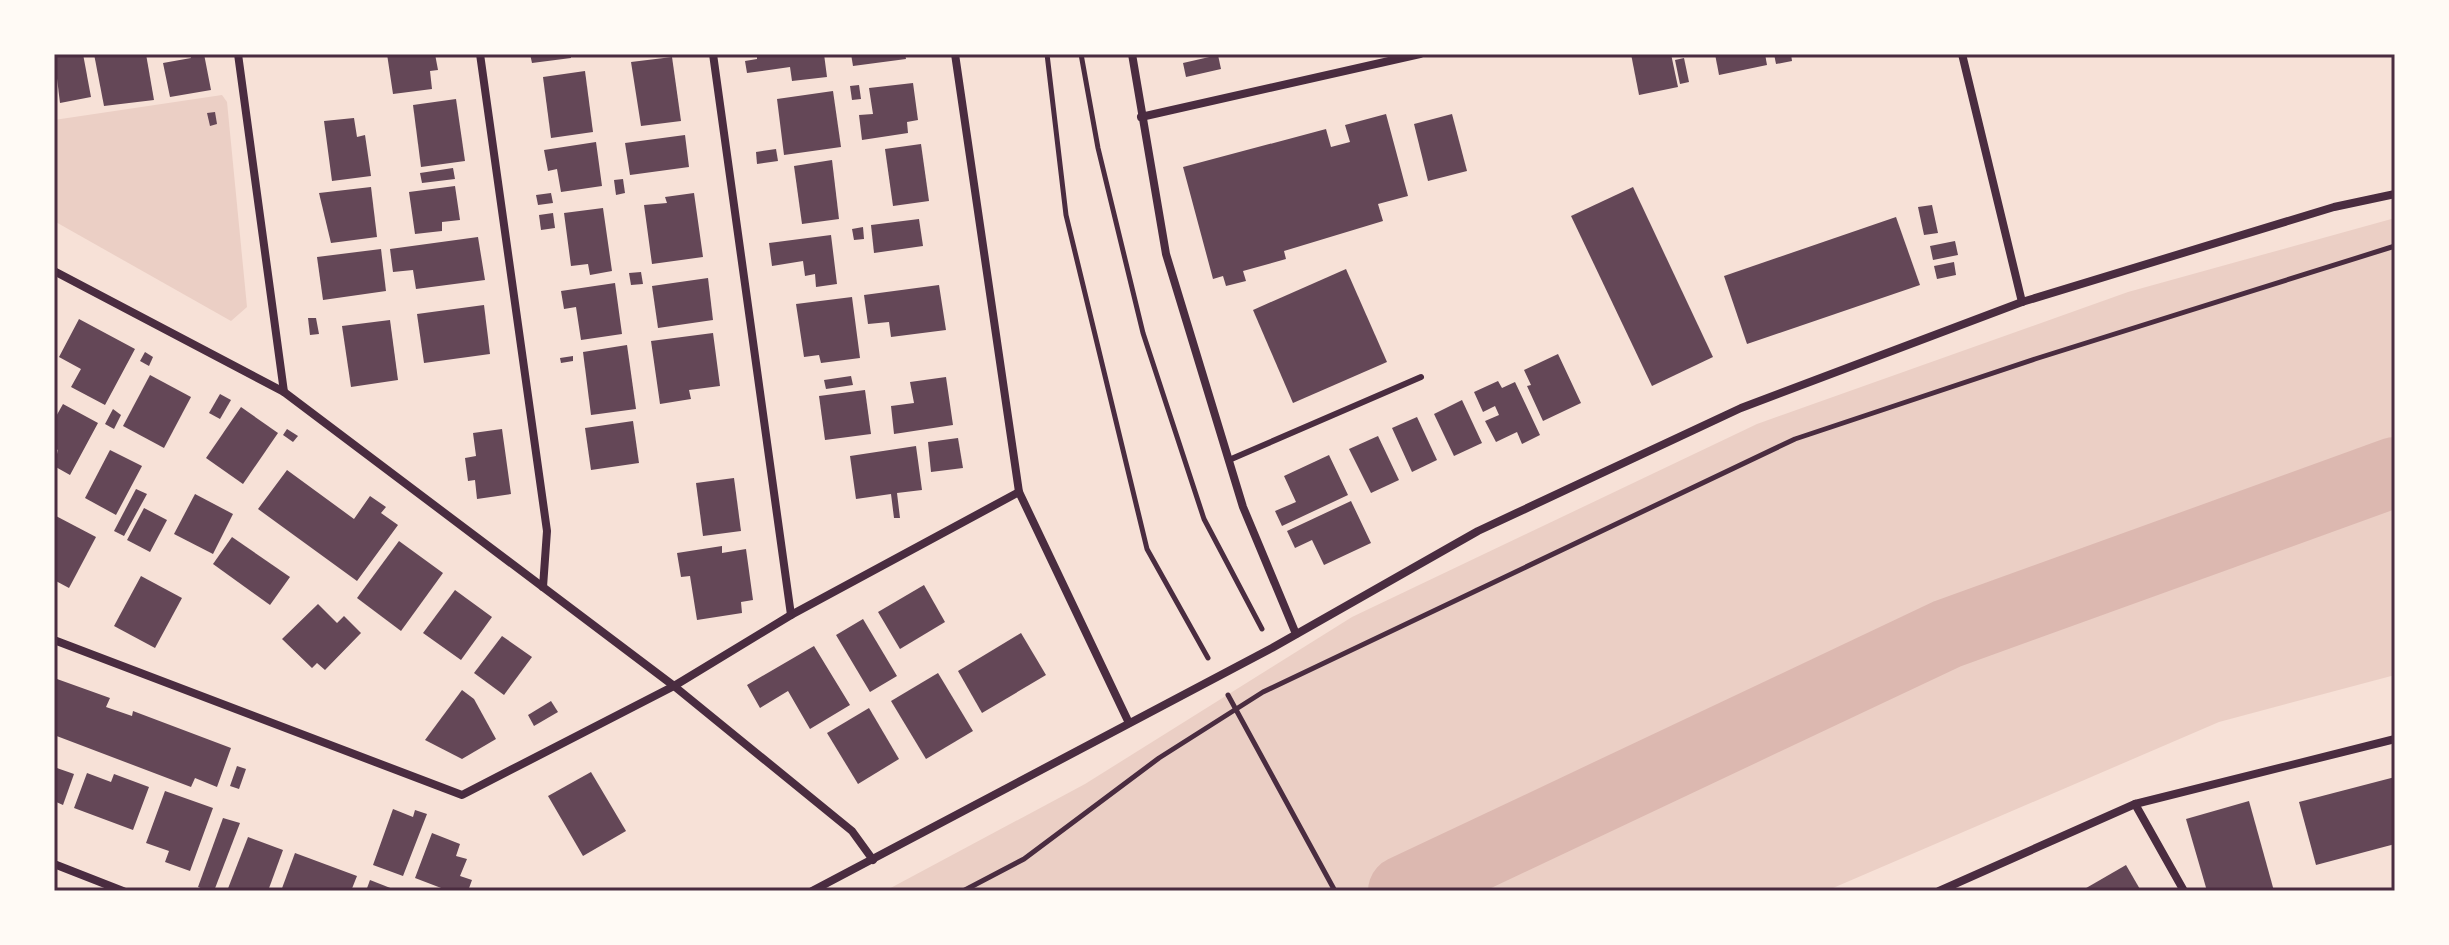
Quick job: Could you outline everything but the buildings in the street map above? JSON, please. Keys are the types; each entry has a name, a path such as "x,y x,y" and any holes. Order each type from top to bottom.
{"street":[{"path":"238,54 284,392"},
{"path":"480,54 547,531 543,587"},
{"path":"713,54 791,615"},
{"path":"955,54 1019,492 1129,723"},
{"path":"1132,54 1166,254 1243,507 1296,634"},
{"path":"1141,117 1420,54"},
{"path":"1962,54 2022,302"},
{"path":"812,891 1272,648 1478,531 1727,414 2022,302 2334,207 2395,194"},
{"path":"54,271 284,392 674,686 852,831 873,860"},
{"path":"54,640 462,795 674,686 791,615 1019,492"},
{"path":"1939,891 2135,804 2395,739"},
{"path":"2135,804 2184,891"},
{"path":"54,864 123,891"}],"lane":[{"path":"1229,460 1421,377"}],"path":[{"path":"1047,54 1066,215 1147,549 1215,671"},
{"path":"1081,54 1098,148 1143,333 1204,519 1272,648"},
{"path":"963,891 1024,859 1159,758 1263,692 1795,439 2035,359 2395,246"},
{"path":"1222,685 1335,891"}],"shaded area":[{"path":"222,95 227,102 247,307 231,321 54,221 54,120"},
{"path":"2395,218 2395,675 2219,722 1826,891 885,891 1085,784 1352,617 1757,424 2128,292"}],"waterway":[{"path":"1403,891 1947,634 2395,472"}]}
